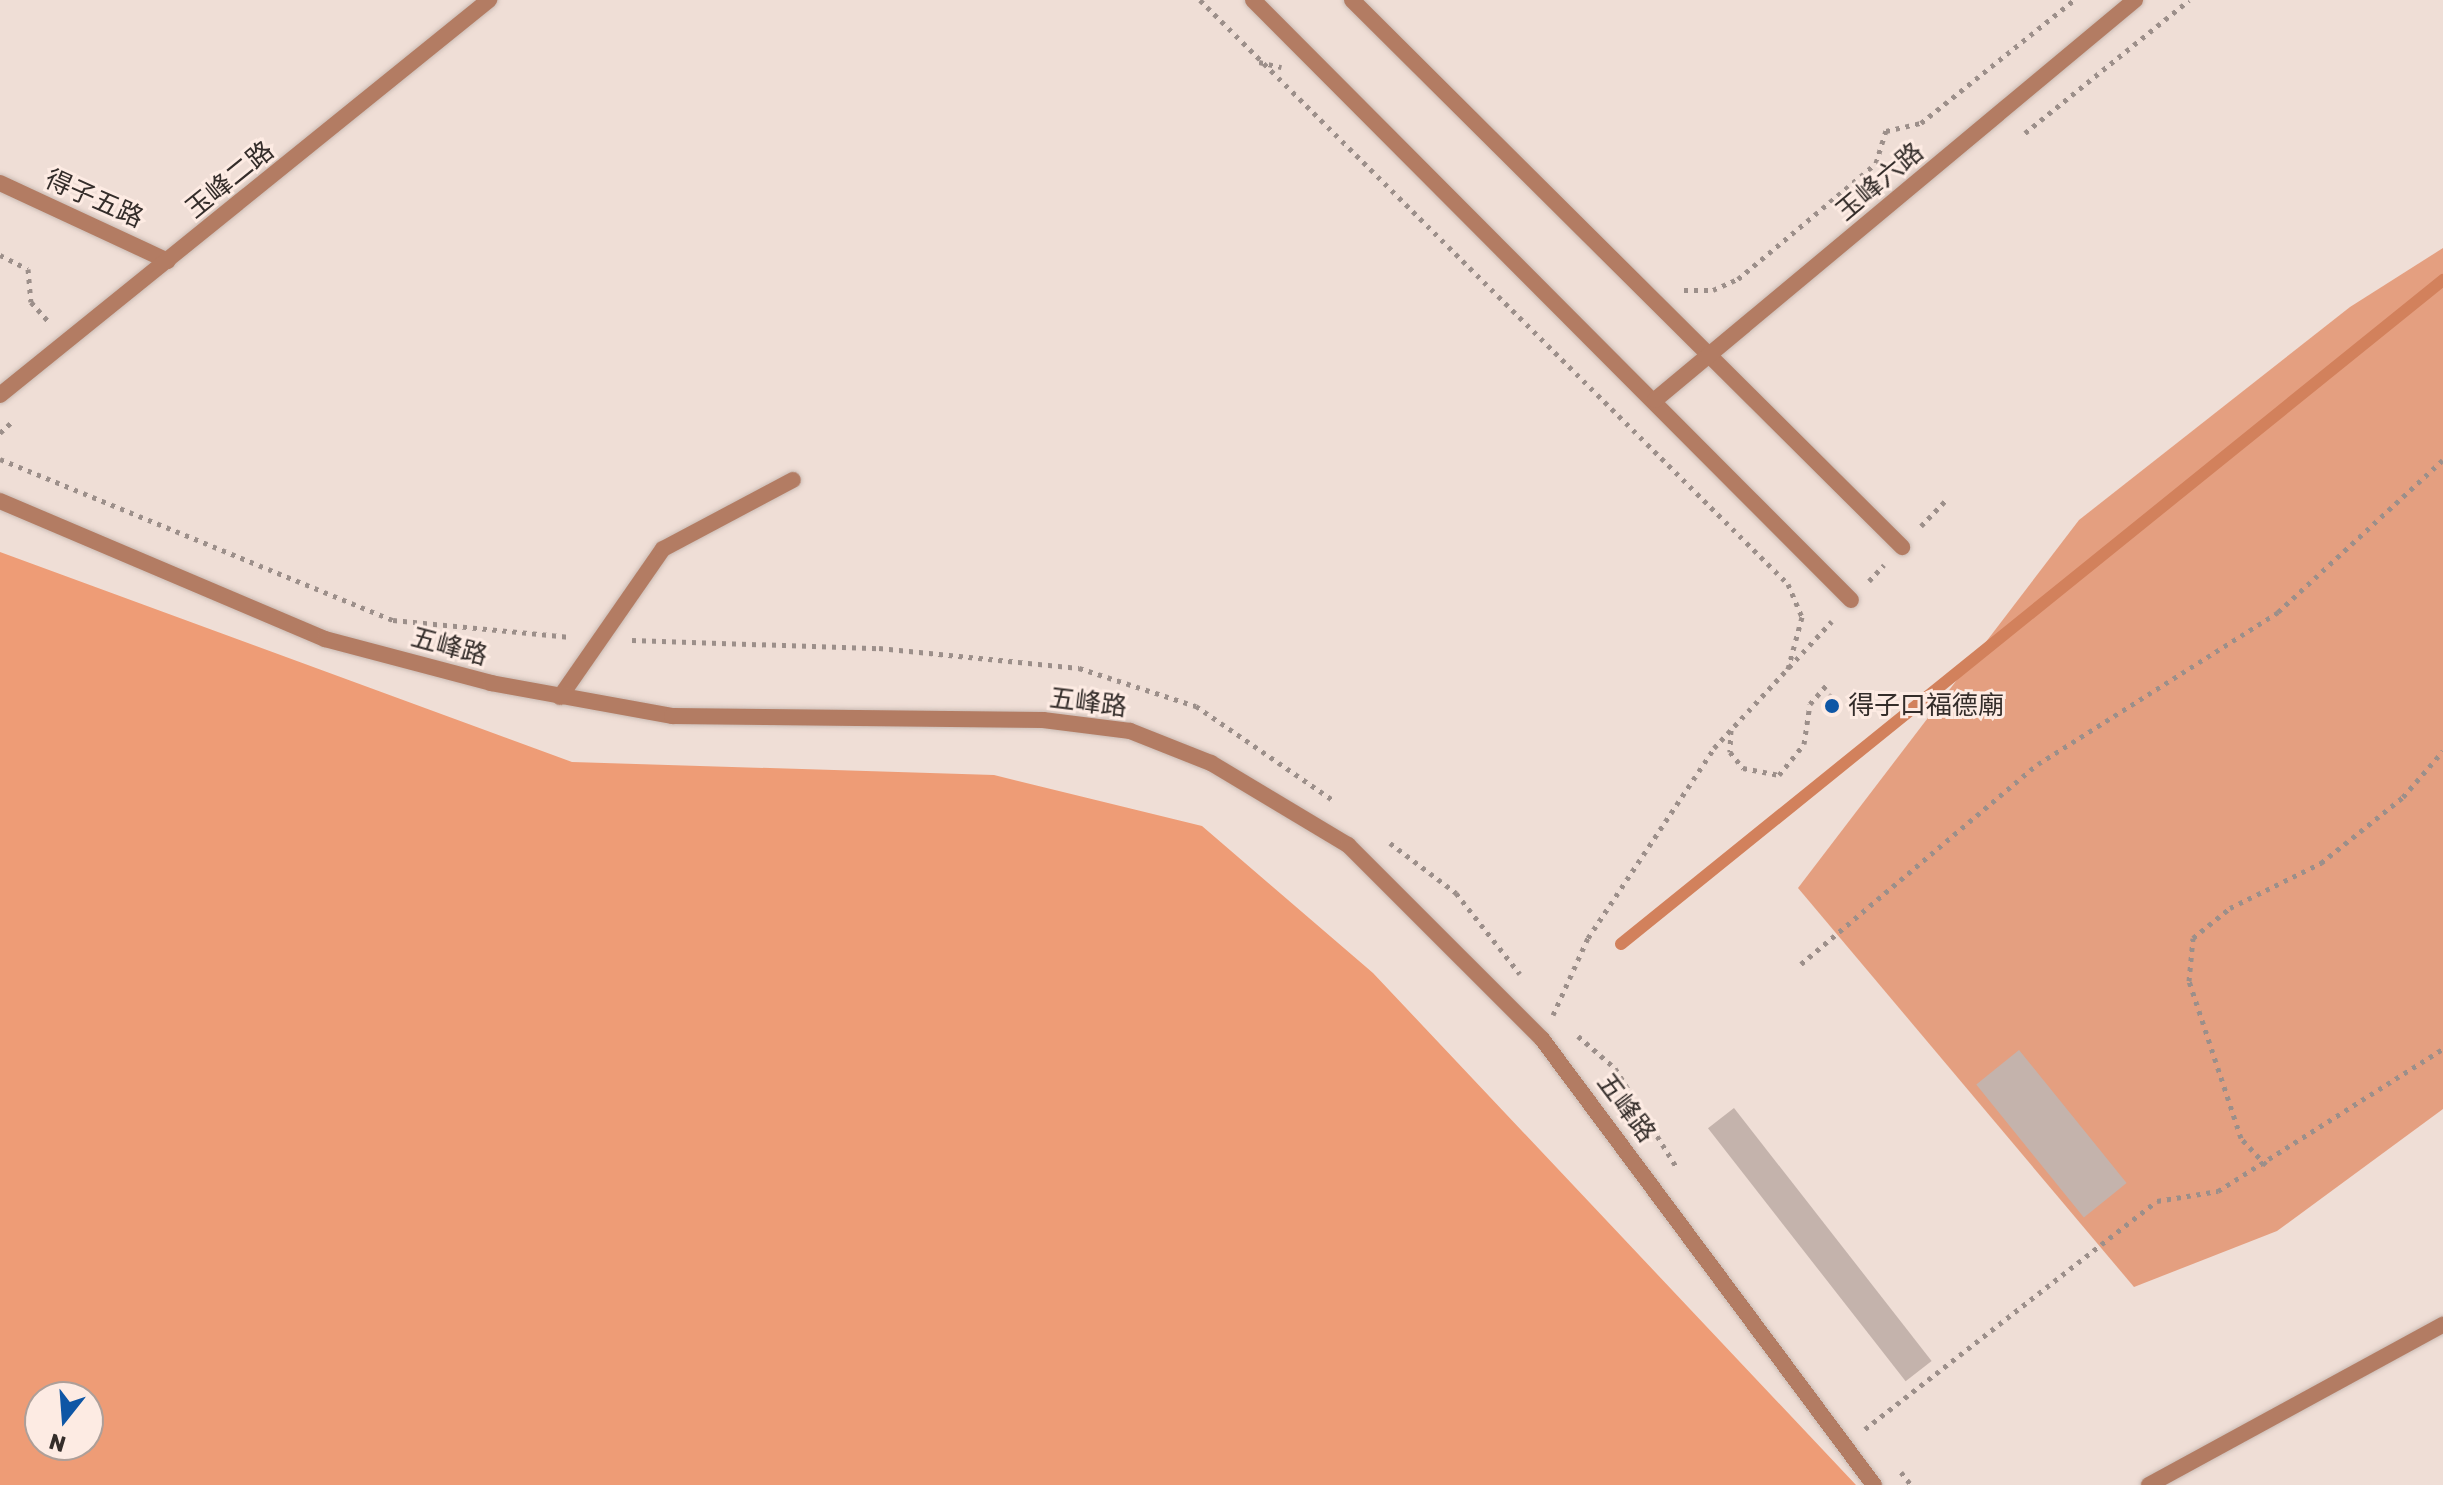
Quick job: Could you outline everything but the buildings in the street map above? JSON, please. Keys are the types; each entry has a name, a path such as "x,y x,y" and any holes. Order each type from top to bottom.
{"street":[{"name":"玉峰二路","path":"0,395 489,0"},
{"path":"1253,0 1851,600"},
{"path":"1352,0 1706,357 1902,547"},
{"name":"玉峰六路","path":"1655,400 2135,0"},
{"name":"得子五路","path":"0,183 168,261"},
{"path":"560,697 663,549 793,480"},
{"name":"五峰路","path":"0,501 325,639 560,697 672,716 1043,720 1130,731 1211,763 1348,845 1542,1039 1874,1485"},
{"path":"2149,1485 2443,1325"}],"path":[{"path":"1200,0 1788,584 1802,617 1788,669"},
{"path":"1672,290 1713,290 1738,279 1876,163 1886,131 1921,123 2074,0"},
{"path":"0,255 28,269 31,302 66,342"},
{"path":"0,459 393,620 598,640 879,648 1079,668 1196,706 1347,811"},
{"path":"1801,964 2038,764 2278,612 2366,538 2443,460"},
{"path":"1542,1039 1588,938 1731,729 1945,501"},
{"path":"1731,729 1730,752 1743,768 1779,775 1804,744 1810,704 1828,683"},
{"path":"2266,1165 2241,1138 2189,981 2193,938 2230,908 2321,863 2403,797 2443,751"},
{"path":"1384,838 1456,893 1524,978"},
{"path":"1543,1003 1553,1015"},
{"path":"1887,1409 2157,1201 2218,1191 2266,1165 2443,1049"}],"shaded area":[{"path":"2443,248 2443,1109 2277,1231 2134,1287 1798,888 2079,520 2350,307"},
{"path":"0,552 572,762 994,775 1202,826 1373,973 1856,1485 0,1485"}],"waterway":[{"path":"1621,944 2443,280"}],"place":[{"name":"得子口福德廟","path":"1832,706"}]}
